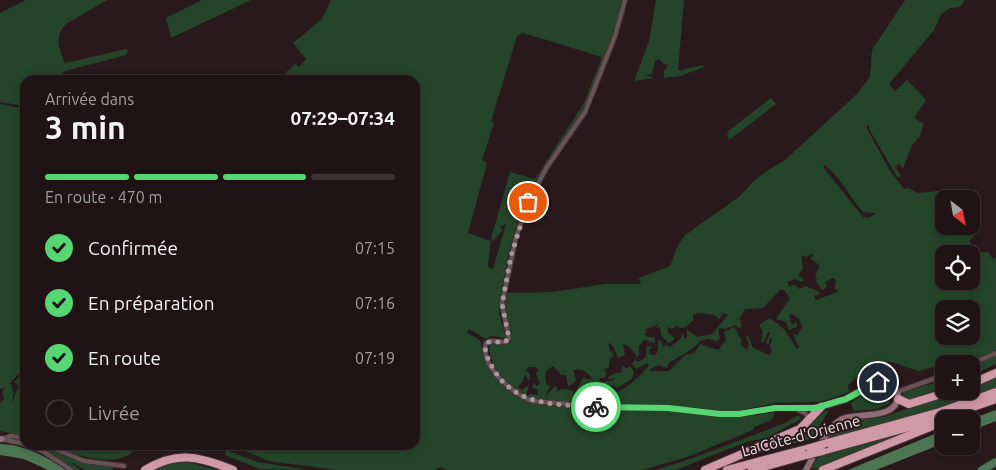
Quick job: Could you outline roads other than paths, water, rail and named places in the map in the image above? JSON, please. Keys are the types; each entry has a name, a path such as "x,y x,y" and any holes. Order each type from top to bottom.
{"highway":[{"path":"980,380 996,373"},
{"name":"La Côte-d'Orienne","path":"752,470 809,454 825,442 940,412 996,392"},
{"path":"898,395 909,404 935,396"},
{"path":"970,410 992,401"},
{"name":"La Côte-d'Orienne","path":"727,470 822,451 935,420 992,401"},
{"path":"705,470 800,429 821,407"},
{"path":"823,470 935,425"},
{"path":"146,469 161,461 187,457 205,460 233,470"},
{"path":"146,469 184,460 222,470"}],"main road":[{"path":"821,407 846,399 878,382 889,383 898,395 894,407 887,411 852,416 838,421 825,442"},
{"path":"806,470 809,454"}],"street":[{"path":"625,0 615,36 585,112 547,167 528,202 511,256 502,304 509,338 505,342 491,341 486,343 485,351 488,359 501,380 513,392 534,402 616,408 668,408 720,414 821,407"},
{"path":"980,360 996,353"},
{"path":"898,395 935,379"},
{"path":"795,408 806,414 809,421"},
{"path":"1,439 11,436 20,437"},
{"path":"1,439 20,444"},
{"path":"39,450 71,470"},
{"path":"58,450 84,461 124,466"}],"waterway":[{"path":"982,470 996,462"}]}
